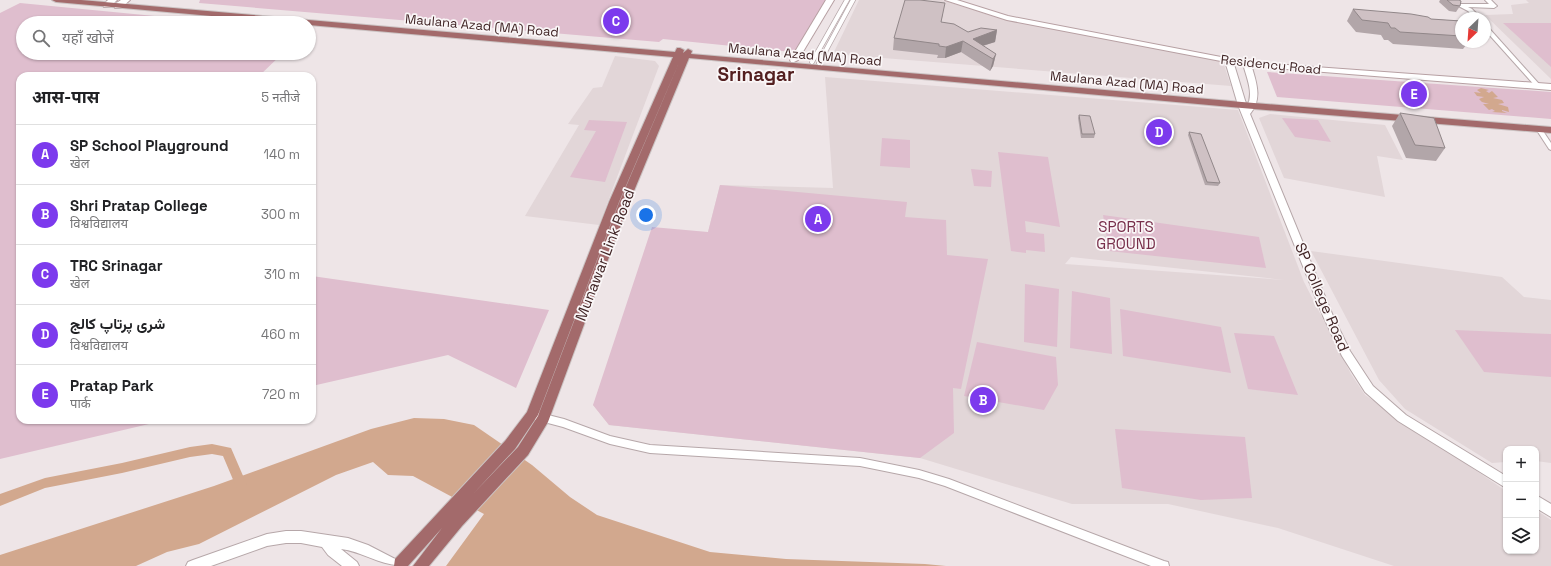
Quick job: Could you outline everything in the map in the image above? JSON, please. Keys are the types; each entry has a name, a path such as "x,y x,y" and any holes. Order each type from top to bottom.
{"main road":[{"name":"Maulana Azad (MA) Road","path":"56,0 116,2 272,16"},
{"path":"794,60 830,0"},
{"name":"Residency Road","path":"949,0 1007,18 1247,64 1551,87"},
{"name":"Maulana Azad (MA) Road","path":"116,2 146,1 301,16"},
{"name":"Maulana Azad (MA) Road","path":"316,17 970,80 1548,129"},
{"name":"Maulana Azad (MA) Road","path":"316,20 683,53 794,60 1248,104 1548,129"},
{"name":"Munawar Link Road","path":"451,518 510,445 532,415 614,202 683,53"},
{"name":"Munawar Link Road","path":"451,518 523,451 544,418 624,203 683,53"},
{"path":"398,565 451,518"},
{"path":"420,566 451,518"}],"street":[{"path":"815,62 847,0"},
{"path":"815,62 854,0"},
{"path":"1450,0 1462,5 1472,12"},
{"path":"1462,5 1494,6 1488,0"},
{"path":"1491,34 1538,86"},
{"path":"1229,61 1248,104"},
{"path":"1247,64 1248,104"},
{"name":"SP College Road","path":"1248,104 1328,316 1346,353 1369,389 1402,418 1504,482"},
{"path":"1548,129 1551,148"},
{"path":"532,415 564,423 610,440 650,449 860,462 919,474 952,485 1164,566"},
{"path":"1539,504 1551,511"},
{"path":"193,566 267,540 286,537 301,537 326,542 348,544 398,565"},
{"path":"326,542 333,551 352,566"}],"shaded area":[{"path":"859,0 942,0 1005,20 1223,62 1231,86 833,54"},
{"path":"1526,0 1551,0 1551,79 1491,21 1491,15 1513,14 1511,5 1529,3"},
{"path":"615,56 655,61 659,66 599,225 525,216 579,125 568,124 593,88 602,87"},
{"path":"825,77 1238,110 1304,282 1351,374 1365,395 1503,489 1503,554 1539,554 1539,512 1551,520 1551,566 1394,566 1278,528 1168,504 1072,504 920,458 609,425 593,405 708,232 720,185 833,188","holes":["1071,257 1285,280 1065,264"]},
{"path":"1481,88 1489,90 1486,91 1489,93 1492,91 1498,97 1493,98 1502,100 1504,103 1498,104 1508,107 1509,112 1502,110 1507,113 1492,112 1495,111 1492,109 1489,110 1483,104 1489,104 1482,102 1479,99 1484,97 1477,96 1474,92 1481,93 1477,90"},
{"path":"1270,114 1385,125 1403,160 1377,156 1385,197 1284,178 1259,118"},
{"path":"1311,251 1502,277 1524,297 1551,300 1551,463 1539,461 1539,446 1503,446 1503,462 1492,463 1405,409 1379,380"},
{"path":"414,418 444,419 474,425 532,465 570,497 597,515 710,552 786,559 946,566 446,566 484,514 413,476 388,475 373,462 336,475 199,544 167,552 136,566 0,566 0,555 214,486 371,429"}],"green space":[{"path":"200,0 831,0 802,53 663,39 659,42 199,3"},
{"path":"20,3 155,16 16,16 16,60 276,60 263,72 16,72 16,424 149,424 0,459 0,13"},
{"path":"1503,23 1551,23 1551,67"},
{"path":"1267,72 1551,92 1551,119 1277,97"},
{"path":"1282,118 1318,120 1331,142 1295,137"},
{"path":"589,120 627,122 605,182 570,177 596,131 584,130"},
{"path":"882,138 910,140 910,168 880,166"},
{"path":"998,152 1048,157 1060,227 1025,221 1026,232 1044,234 1045,252 1026,250 1026,253 1011,251"},
{"path":"971,169 992,171 991,187 974,186"},
{"path":"720,185 907,202 905,217 946,220 947,255 988,259 961,389 953,388 954,433 920,458 609,425 593,405 652,227 708,232"},
{"name":"SPORTS GROUND","path":"1103,215 1259,237 1266,268 1109,251"},
{"path":"316,277 549,310 516,388 448,355 316,385"},
{"path":"1025,284 1059,289 1057,347 1024,342"},
{"path":"1072,291 1110,298 1112,354 1070,348"},
{"path":"1120,309 1221,327 1231,373 1123,356"},
{"path":"1455,330 1551,334 1551,377 1484,372"},
{"path":"1234,333 1274,336 1298,395 1248,389"},
{"path":"977,342 1056,357 1058,385 1044,410 964,396"},
{"path":"1115,429 1245,437 1252,498 1201,500 1122,488"}],"building":[{"path":"905,0 945,3 941,22 954,24 968,32 981,28 997,30 973,39 996,54 993,59 963,41 946,47 939,46 939,44 894,38"},
{"path":"1447,0 1459,0 1461,1 1460,6 1453,5"},
{"path":"1353,9 1411,14 1428,17 1431,19 1455,21 1455,36 1400,32 1395,28 1391,28 1388,23 1362,20"},
{"path":"1400,113 1434,118 1445,148 1415,145"},
{"path":"1079,115 1090,116 1095,134 1082,134"},
{"path":"1189,132 1201,134 1220,183 1207,182"}],"waterway":[{"path":"0,500 45,483 122,468 190,452 212,449 227,452 241,485"}],"place":[{"name":"TRC Srinagar","path":"616,21"},
{"name":"Pratap Park","path":"1414,94"},
{"name":"شری پرتاپ کالج","path":"1159,132"},
{"name":"SP School Playground","path":"818,219"},
{"name":"Shri Pratap College","path":"983,400"}],"district":[{"name":"Srinagar","path":"756,74"}]}
